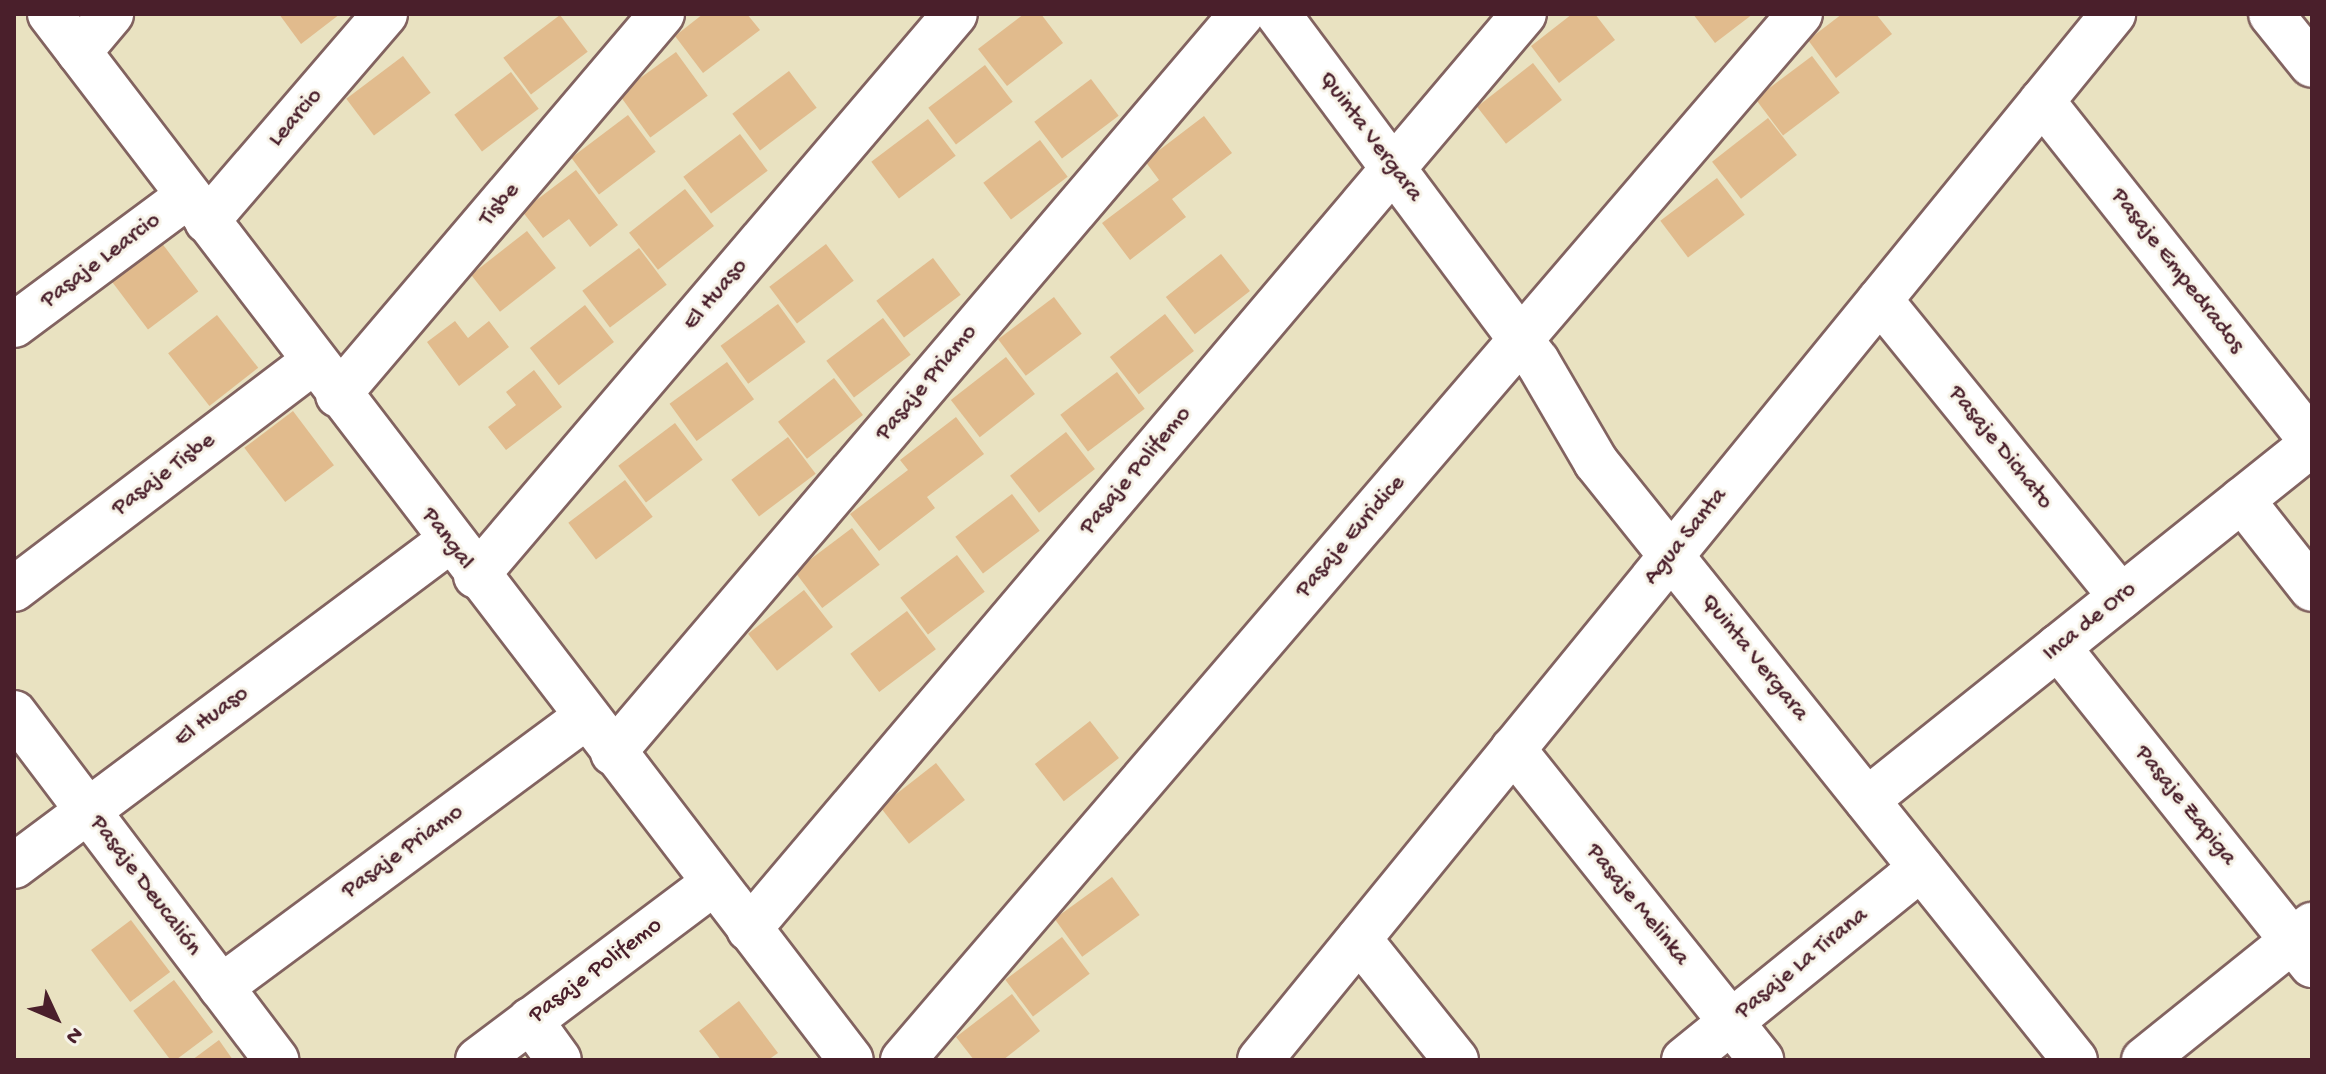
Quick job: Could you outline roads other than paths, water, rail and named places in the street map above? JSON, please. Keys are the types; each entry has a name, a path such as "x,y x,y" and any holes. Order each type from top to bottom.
{"street":[{"name":"Pangal","path":"50,14 449,541 851,1060"},
{"path":"79,52 111,14"},
{"name":"Learcio","path":"197,209 385,14"},
{"name":"Tisbe","path":"326,378 662,14"},
{"name":"El Huaso","path":"476,576 955,14"},
{"name":"Pasaje Priamo","path":"613,753 1242,14"},
{"name":"Quinta Vergara","path":"1278,14 1521,338 1596,462 2075,1060"},
{"name":"Pasaje Polifemo","path":"749,929 1524,14"},
{"name":"Pasaje Euridice","path":"903,1060 1800,14"},
{"name":"Agua Santa","path":"1260,1060 2113,14"},
{"path":"2271,14 2312,65"},
{"name":"Pasaje Empedrados","path":"2042,101 2312,443"},
{"name":"Pasaje Learcio","path":"14,325 197,209"},
{"name":"Pasaje Dichato","path":"1880,300 2121,597"},
{"name":"Pasaje Tisbe","path":"14,589 326,378"},
{"name":"Inca de Oro","path":"1867,800 2312,443"},
{"path":"2242,500 2312,589"},
{"name":"El Huaso","path":"14,866 449,541"},
{"name":"Pasaje Zapiga","path":"2058,647 2306,943"},
{"name":"Pasaje Deucalión","path":"14,713 276,1060"},
{"name":"Pasaje Priamo","path":"221,987 585,718"},
{"name":"Pasaje Melinka","path":"1513,749 1761,1060"},
{"name":"Pasaje La Tirana","path":"1684,1060 1921,868"},
{"name":"Pasaje Polifemo","path":"478,1060 714,883"},
{"path":"1359,939 1456,1060"},
{"path":"2144,1060 2306,943"},
{"path":"530,1020 559,1060"}]}
